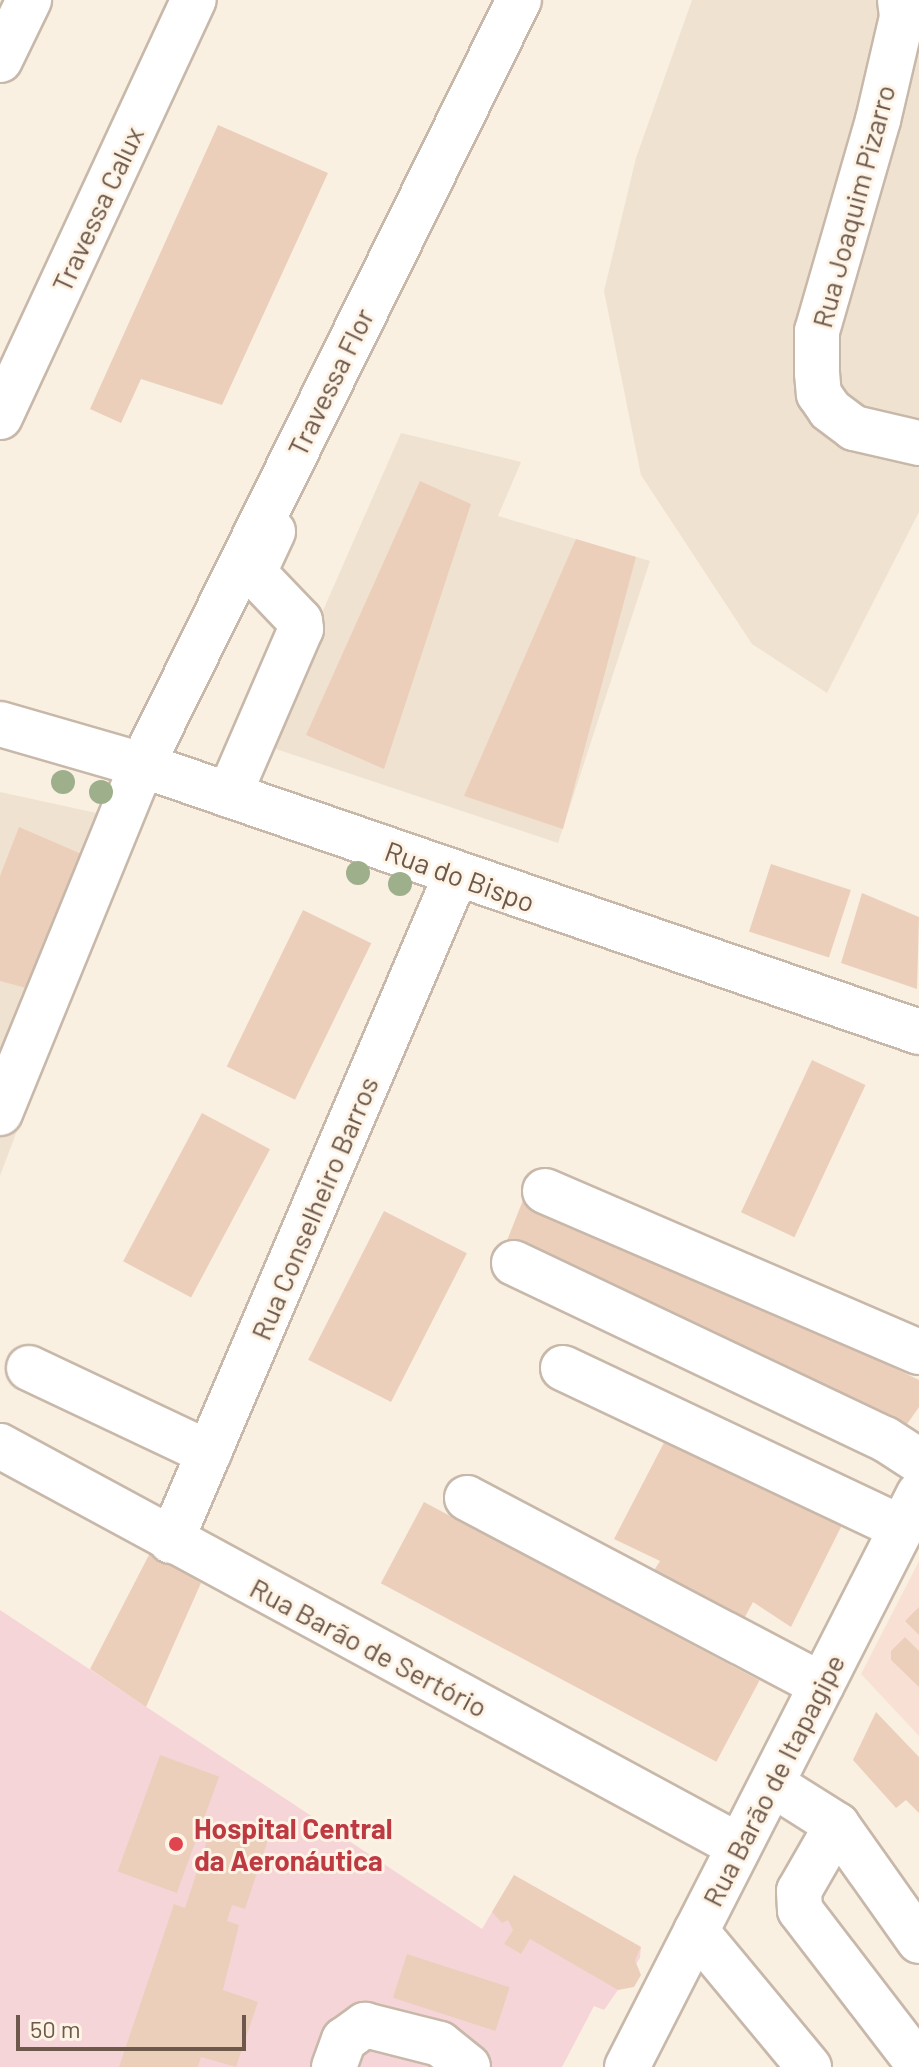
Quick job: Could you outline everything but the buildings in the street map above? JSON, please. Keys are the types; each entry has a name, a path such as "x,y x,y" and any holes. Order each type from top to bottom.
{"street":[{"path":"0,60 29,0"},
{"name":"Travessa Calux","path":"0,417 194,0"},
{"name":"Travessa Flor","path":"0,1113 142,765 519,0"},
{"name":"Rua Joaquim Pizarro","path":"900,0 902,17 878,120 817,331 817,373 819,394 830,410 854,428 919,443"},
{"path":"229,795 301,629 300,621 258,577 257,566 302,470"},
{"name":"Rua do Bispo","path":"0,724 142,765 919,1032"},
{"name":"Rua Conselheiro Barros","path":"171,1541 456,875"},
{"path":"545,1191 919,1352"},
{"path":"514,1263 885,1439 919,1461"},
{"path":"29,1368 209,1453"},
{"path":"563,1368 910,1511"},
{"name":"Rua Barão de Sertório","path":"0,1446 739,1846"},
{"path":"467,1498 822,1685"},
{"name":"Rua Barão de Itapagipe","path":"627,2067 910,1511"},
{"path":"772,1784 837,1825 919,1941"},
{"path":"837,1825 799,1891 800,1910 919,2065"},
{"path":"696,1931 809,2067"},
{"path":"334,2067 344,2040 365,2025 440,2044 468,2067"}],"shaded area":[{"path":"692,0 919,0 919,512 827,693 752,644 641,475 604,291 636,158"},
{"path":"401,433 521,462 498,516 650,561 558,843 264,745"},
{"path":"0,792 133,821 0,1176"},
{"path":"919,1561 919,1736 861,1674"},
{"name":"Hospital Central da Aeronáutica","path":"0,1610 482,1929 514,1875 641,1947 640,1958 604,2010 594,2006 562,2067 0,2067"}],"place":[{"name":"Hospital Central da Aeronáutica","path":"176,1844"}]}
